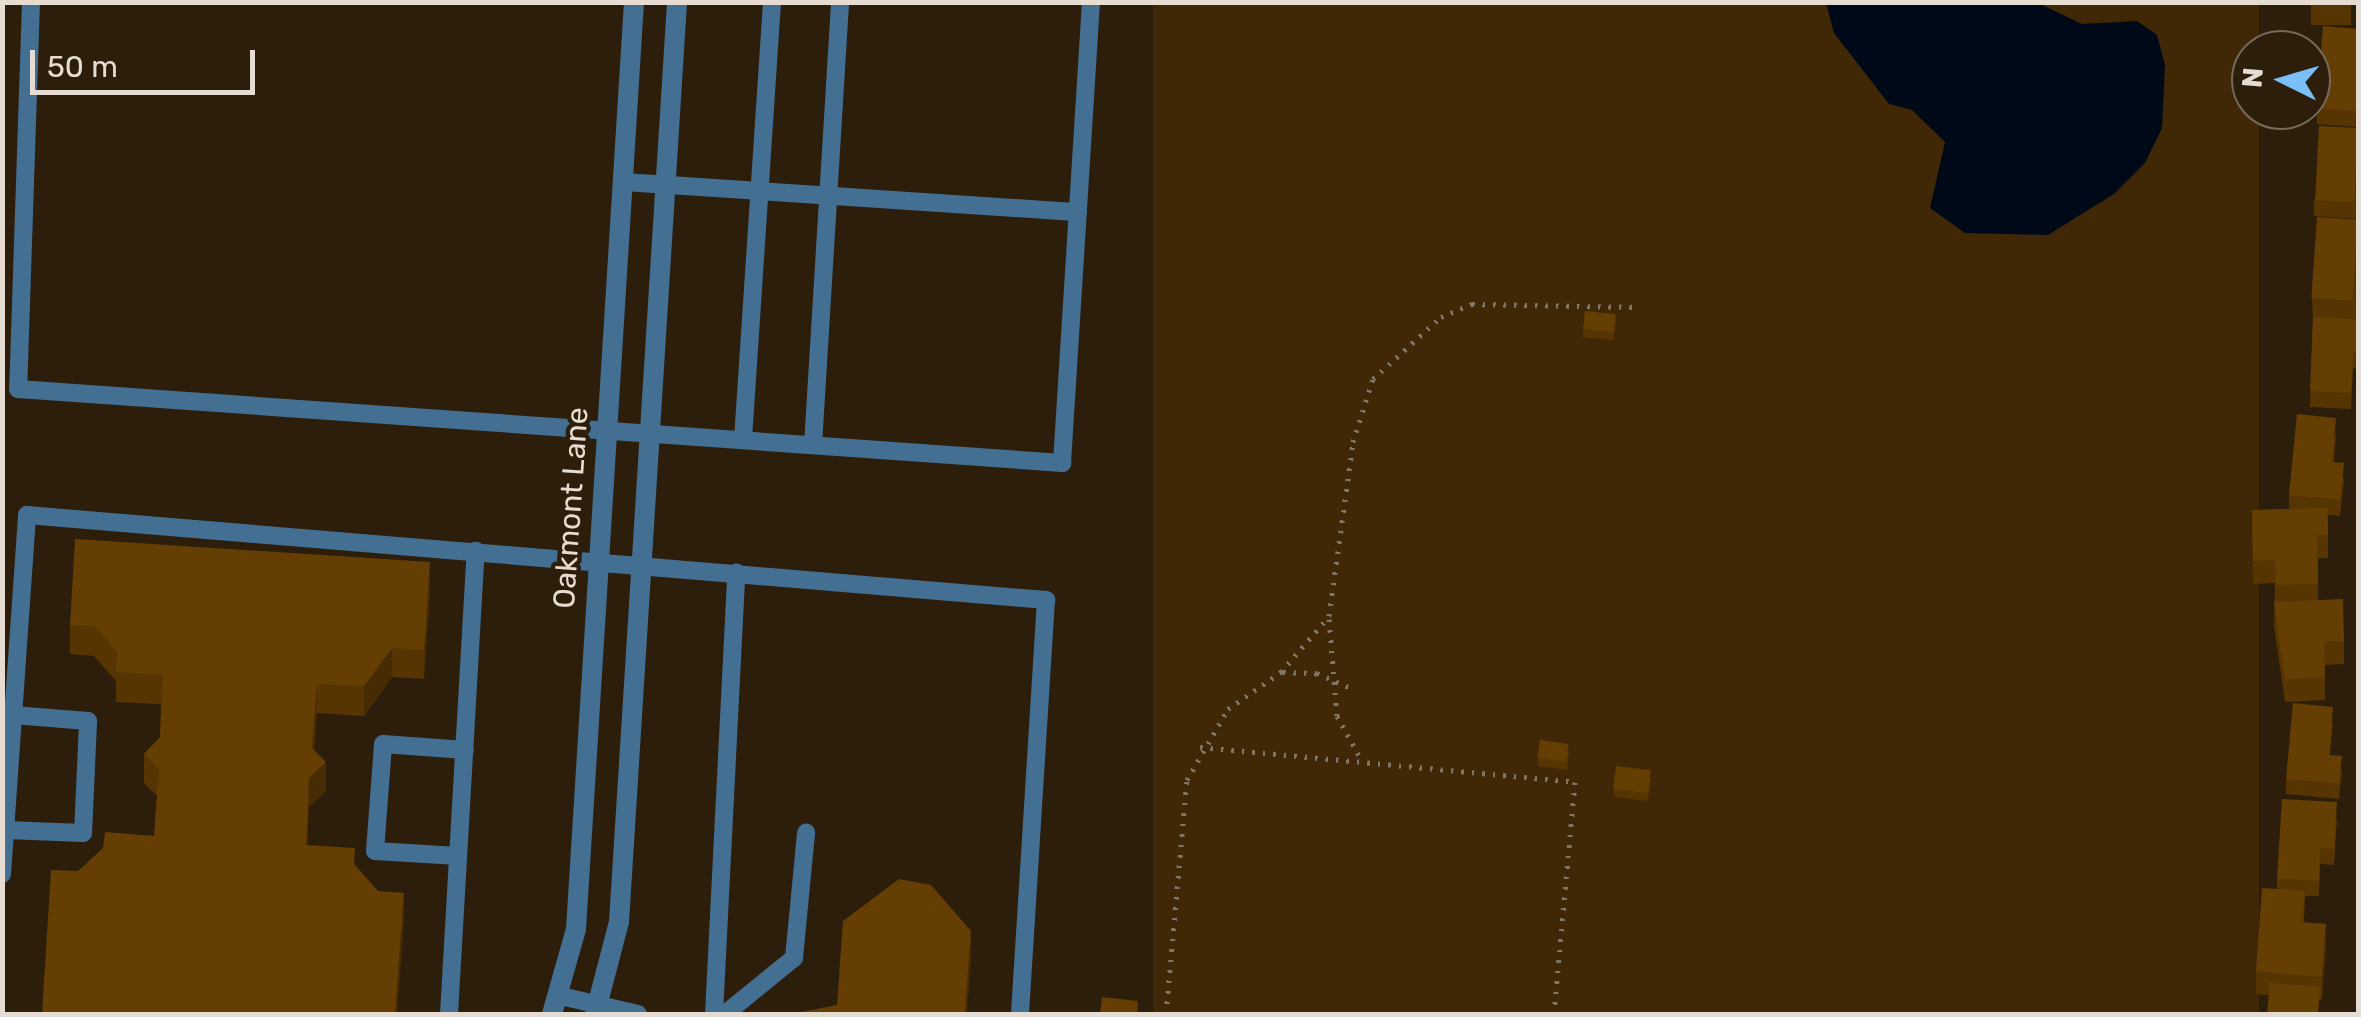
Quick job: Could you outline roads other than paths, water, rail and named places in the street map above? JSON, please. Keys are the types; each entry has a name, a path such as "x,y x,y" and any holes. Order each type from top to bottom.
{"street":[{"name":"Oakmont Lane","path":"556,1005 576,929 634,2"},
{"path":"597,1008 619,922 677,2"}],"lane":[{"path":"32,2 18,390 1062,464 1090,2"},
{"path":"743,439 772,2"},
{"path":"813,444 840,2"},
{"path":"624,182 1078,212"},
{"path":"2,874 26,515 1046,600 1020,1014"},
{"path":"449,1014 476,551"},
{"path":"714,1014 736,573"},
{"path":"6,830 83,833 88,721 13,716"},
{"path":"458,856 375,851 384,744 464,750"},
{"path":"725,1014 794,958 806,833"},
{"path":"556,1005 638,1014"}],"water":[{"path":"1826,3 2038,3 2082,24 2137,21 2157,35 2165,65 2162,128 2145,163 2114,194 2048,235 1965,233 1930,208 1945,142 1912,110 1889,104 1834,33"}]}
